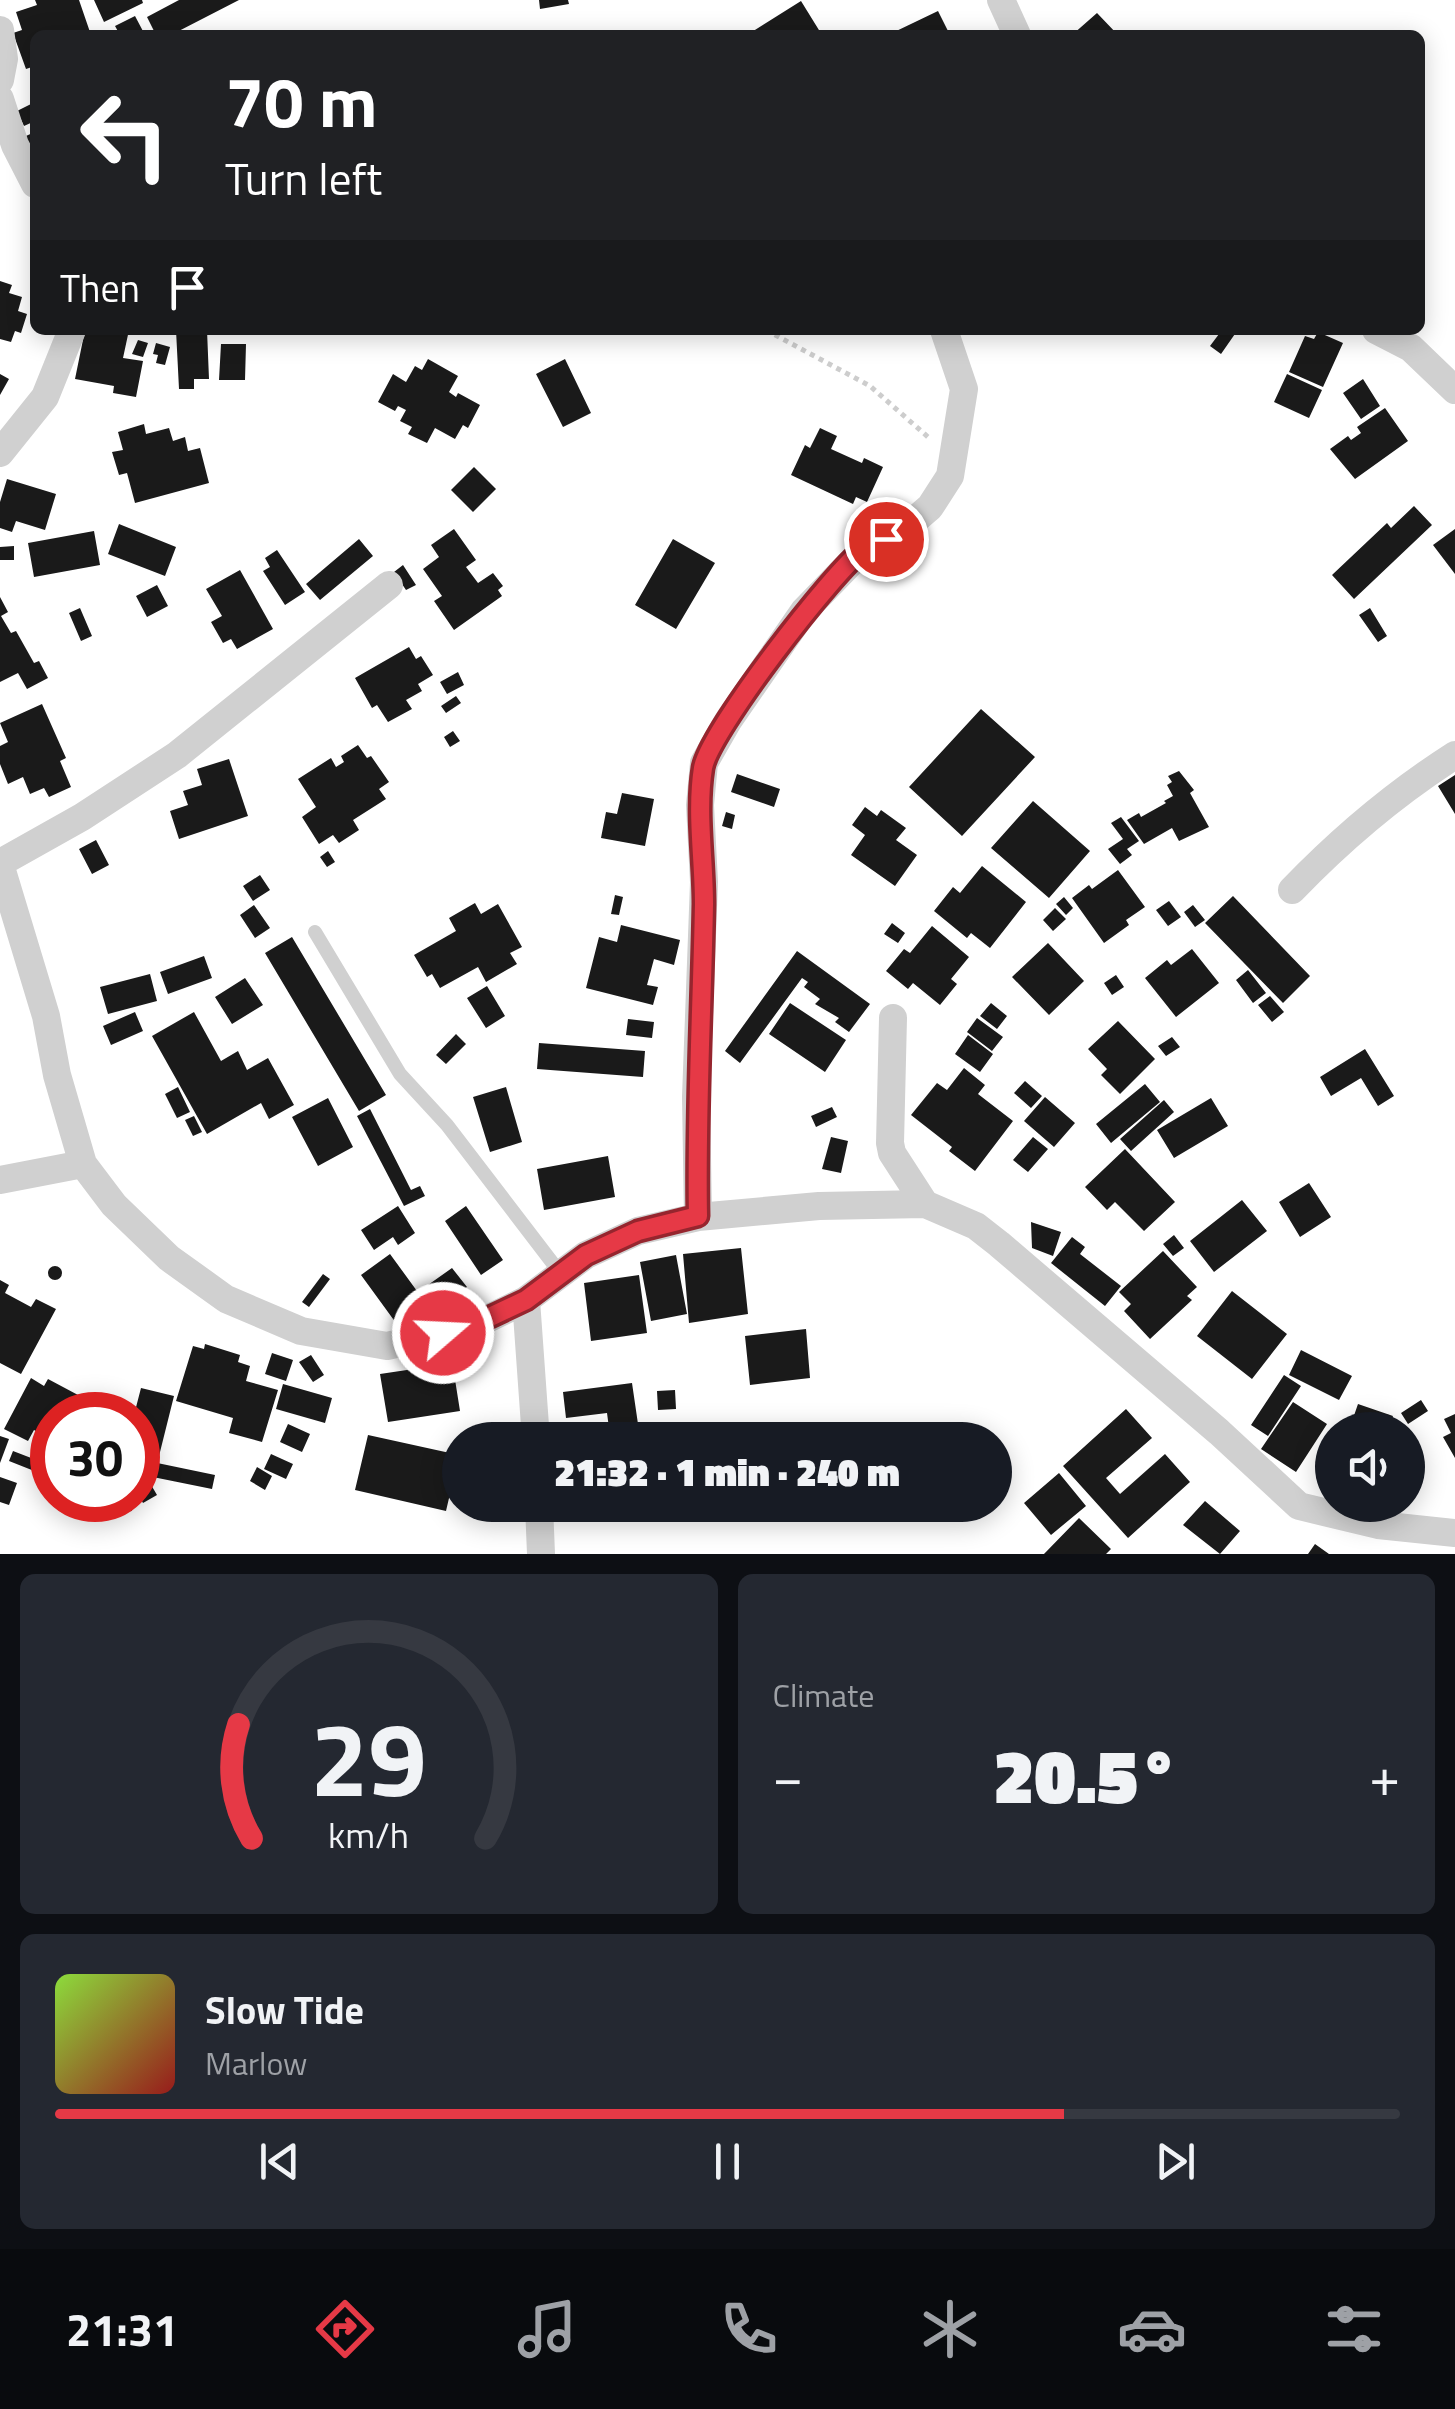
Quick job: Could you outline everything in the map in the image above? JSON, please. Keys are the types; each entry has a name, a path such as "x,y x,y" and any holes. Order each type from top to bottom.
{"street":[{"path":"1001,0 1015,30"},
{"path":"0,30 4,59 0,80"},
{"path":"0,99 15,145 30,174"},
{"path":"0,453 46,397 70,335"},
{"path":"698,1216 696,1097 704,763 728,721 804,611 864,548 902,531 930,507 950,476 964,389 946,335"},
{"path":"1385,335 1410,348 1455,390"},
{"path":"389,585 177,755 0,864 46,1016 57,1075 83,1164 114,1204 170,1258 226,1299 301,1332 387,1346 471,1326 526,1300 586,1255 638,1231 698,1216 819,1206 925,1204 976,1226 999,1244 1219,1432 1299,1506 1378,1525 1455,1532"},
{"path":"1292,890 1339,841 1382,805 1455,755"},
{"path":"893,1018 890,1144 892,1154 925,1204"},
{"path":"0,1180 83,1164"},
{"path":"526,1300 535,1422"},
{"path":"540,1522 541,1554"}],"lane":[{"path":"315,932 400,1074 447,1125 561,1274"}],"path":[{"path":"775,335 870,386 953,458"}],"building":[{"path":"35,0 79,0 89,30 30,30 30,68 26,69 13,33 22,30 16,12 37,5"},
{"path":"94,0 142,0 143,3 104,22"},
{"path":"179,0 239,0 181,30 154,30 147,17"},
{"path":"539,0 568,0 569,4 540,9"},
{"path":"801,1 819,30 755,30"},
{"path":"938,11 948,30 898,30"},
{"path":"1097,13 1113,30 1078,30"},
{"path":"135,16 142,30 117,30 115,26"},
{"path":"30,104 30,123 24,126 17,111"},
{"path":"30,134 30,163 19,139"},
{"path":"0,281 12,285 9,293 22,297 18,311 27,314 21,333 15,331 11,342 0,339"},
{"path":"84,335 128,335 123,358 143,361 136,397 113,393 114,386 75,379"},
{"path":"176,335 207,335 209,379 194,379 194,389 179,389"},
{"path":"1218,335 1234,335 1221,354 1210,346"},
{"path":"1325,335 1343,343 1323,387 1289,372 1305,336 1314,339"},
{"path":"138,340 148,343 143,357 132,354"},
{"path":"156,343 170,347 165,365 156,363"},
{"path":"221,344 246,344 245,380 219,380"},
{"path":"428,359 458,376 449,392 480,405 468,428 463,425 455,439 435,428 427,443 408,434 412,427 400,421 406,410 398,406 395,411 378,402 393,374 406,382 415,366 422,370"},
{"path":"565,359 591,413 563,427 536,374"},
{"path":"0,374 9,379 0,395"},
{"path":"1287,374 1322,390 1309,418 1274,402"},
{"path":"1363,379 1380,406 1361,419 1343,393"},
{"path":"1385,408 1408,441 1355,479 1330,449 1348,436 1351,440 1361,433 1357,427"},
{"path":"144,424 146,434 169,428 173,441 185,437 188,451 200,448 209,483 135,503 127,473 119,475 112,452 123,450 118,432"},
{"path":"820,428 837,436 831,449 862,463 864,458 883,467 867,502 856,497 853,504 791,475 805,445 810,448"},
{"path":"474,467 496,489 473,512 451,490"},
{"path":"7,479 56,494 45,530 16,521 12,532 0,528 0,502"},
{"path":"1414,506 1432,525 1354,599 1332,575 1387,523 1391,528"},
{"path":"119,524 176,547 165,576 108,554"},
{"path":"454,529 476,560 466,567 478,583 493,573 503,586 498,590 502,596 454,630 434,601 442,596 423,569 439,557 431,545"},
{"path":"1455,529 1455,574 1433,545"},
{"path":"94,531 100,565 34,577 28,543"},
{"path":"359,539 373,556 320,600 306,584"},
{"path":"673,539 715,563 676,629 635,605"},
{"path":"14,546 14,560 0,560 0,547"},
{"path":"277,550 305,592 285,605 263,571 270,567 265,558"},
{"path":"403,565 416,585 406,590 394,572"},
{"path":"240,570 273,629 237,649 231,639 223,643 211,622 222,616 206,589"},
{"path":"157,585 168,606 147,617 136,596"},
{"path":"0,597 8,612 1,616 11,633 16,631 34,663 39,661 48,678 27,689 18,673 0,682"},
{"path":"80,608 92,636 81,641 69,613"},
{"path":"1370,608 1387,636 1378,642 1359,615"},
{"path":"409,647 416,659 421,656 433,675 418,684 422,691 406,700 412,709 388,722 377,705 372,708 355,678"},
{"path":"458,672 464,685 447,694 440,682"},
{"path":"456,696 461,703 446,713 441,706"},
{"path":"42,704 66,758 60,761 71,787 49,797 44,788 30,794 23,777 8,784 0,764 0,746 8,742 0,723"},
{"path":"981,709 1035,757 962,836 909,787"},
{"path":"453,731 460,741 450,747 444,737"},
{"path":"358,745 389,782 379,789 386,799 353,820 359,830 339,843 333,835 319,844 302,817 316,807 298,779 331,758 336,767 344,762 341,756"},
{"path":"229,759 248,816 179,839 170,811 188,805 183,791 202,785 197,769"},
{"path":"1179,771 1194,790 1190,793 1209,827 1179,841 1172,828 1144,844 1127,820 1166,803 1173,796 1167,785 1172,782 1168,776"},
{"path":"737,774 780,789 774,807 731,792"},
{"path":"1455,775 1455,814 1438,786"},
{"path":"622,793 654,799 645,846 601,838 606,812 617,814"},
{"path":"1033,801 1090,851 1049,898 991,848"},
{"path":"865,807 877,816 881,810 906,828 896,840 917,855 895,886 851,855 865,835 852,825"},
{"path":"726,812 735,815 732,829 722,826"},
{"path":"1121,817 1139,841 1127,849 1132,855 1120,864 1108,849 1123,839 1111,823"},
{"path":"96,840 109,865 92,874 79,849"},
{"path":"328,851 335,862 327,867 320,857"},
{"path":"982,866 1026,902 990,948 971,933 967,938 934,911 953,887 960,893"},
{"path":"1118,870 1145,907 1104,943 1072,898"},
{"path":"260,875 270,890 253,901 243,886"},
{"path":"615,895 623,897 619,915 611,914"},
{"path":"1233,896 1310,976 1283,1003 1205,923"},
{"path":"1064,897 1073,908 1066,915 1056,904"},
{"path":"1169,901 1181,917 1168,926 1156,910"},
{"path":"475,903 481,914 498,904 522,947 510,953 517,964 486,982 478,967 440,988 432,974 427,977 414,955 456,931 449,918"},
{"path":"254,905 270,928 255,938 240,915"},
{"path":"1193,905 1205,920 1195,927 1184,912"},
{"path":"1055,908 1066,919 1053,931 1043,920"},
{"path":"892,923 905,933 898,943 884,934"},
{"path":"621,925 680,940 674,965 654,959 647,985 658,987 653,1005 586,988 599,937 617,942"},
{"path":"932,926 969,957 951,979 957,984 940,1005 913,983 908,989 886,971 904,949 910,953"},
{"path":"292,937 386,1095 359,1111 265,953"},
{"path":"1048,943 1084,981 1049,1015 1012,977"},
{"path":"1192,949 1219,983 1176,1017 1145,978 1167,960 1171,965"},
{"path":"797,951 870,1004 849,1032 835,1022 839,1018 815,1004 820,999 804,987 808,982 802,978 740,1063 725,1051"},
{"path":"204,956 212,978 168,994 160,972"},
{"path":"1248,970 1266,993 1253,1003 1236,980"},
{"path":"150,974 157,1001 108,1014 100,987"},
{"path":"1116,975 1124,987 1112,995 1104,983"},
{"path":"245,978 263,1005 232,1024 215,997"},
{"path":"487,986 505,1016 486,1028 467,998"},
{"path":"1270,996 1284,1012 1272,1022 1258,1005"},
{"path":"790,1003 846,1040 825,1072 769,1034"},
{"path":"991,1003 1007,1016 997,1029 980,1016"},
{"path":"135,1012 143,1031 111,1045 103,1026"},
{"path":"194,1012 221,1061 238,1051 247,1070 268,1058 294,1105 269,1119 261,1103 207,1134 152,1036"},
{"path":"977,1018 1003,1037 992,1051 967,1032"},
{"path":"628,1019 654,1022 652,1038 626,1035"},
{"path":"1118,1021 1155,1059 1120,1094 1101,1075 1107,1069 1088,1049"},
{"path":"456,1034 466,1044 446,1064 436,1055"},
{"path":"968,1035 993,1054 980,1072 955,1054"},
{"path":"1172,1037 1180,1047 1166,1056 1158,1046"},
{"path":"539,1043 645,1051 643,1077 537,1069"},
{"path":"1365,1049 1394,1096 1378,1106 1361,1078 1331,1096 1320,1077"},
{"path":"964,1068 985,1085 978,1094 1013,1121 975,1171 911,1115 937,1083 947,1090"},
{"path":"1025,1081 1042,1096 1031,1108 1014,1093"},
{"path":"1145,1084 1160,1102 1111,1143 1096,1124"},
{"path":"178,1087 190,1112 177,1118 165,1094"},
{"path":"506,1087 522,1142 490,1152 473,1097"},
{"path":"1045,1097 1075,1123 1054,1147 1024,1121"},
{"path":"328,1098 353,1147 318,1166 292,1117"},
{"path":"1211,1098 1228,1126 1174,1158 1157,1130"},
{"path":"1164,1100 1174,1112 1131,1151 1120,1139"},
{"path":"832,1107 837,1117 816,1127 811,1116"},
{"path":"370,1109 411,1190 420,1186 425,1196 404,1206 357,1116"},
{"path":"194,1116 202,1132 193,1136 185,1120"},
{"path":"831,1137 848,1141 841,1173 822,1169"},
{"path":"1033,1137 1048,1149 1028,1172 1013,1160"},
{"path":"1125,1149 1175,1202 1144,1231 1115,1202 1107,1210 1085,1187"},
{"path":"608,1156 615,1197 544,1210 537,1169"},
{"path":"1309,1183 1331,1217 1300,1237 1279,1202"},
{"path":"1242,1200 1267,1231 1214,1272 1190,1241"},
{"path":"398,1206 415,1233 398,1245 393,1237 374,1250 361,1230"},
{"path":"466,1206 503,1260 481,1275 445,1221"},
{"path":"1031,1222 1061,1232 1053,1256 1032,1248"},
{"path":"1174,1235 1184,1248 1173,1256 1163,1244"},
{"path":"1072,1237 1085,1247 1080,1254 1121,1286 1105,1306 1051,1263"},
{"path":"741,1248 748,1314 689,1323 683,1254"},
{"path":"1163,1251 1197,1287 1187,1296 1192,1300 1150,1339 1124,1311 1131,1304 1119,1292"},
{"path":"390,1254 433,1313 404,1334 361,1275"},
{"path":"676,1255 687,1314 651,1321 640,1262"},
{"path":"55,1266 62,1273 55,1280 48,1273"},
{"path":"452,1268 467,1287 443,1305 428,1285"},
{"path":"323,1274 330,1279 309,1307 302,1302"},
{"path":"639,1275 647,1333 591,1341 584,1283"},
{"path":"0,1280 9,1285 5,1293 31,1307 36,1299 56,1309 21,1374 0,1363"},
{"path":"1232,1291 1287,1334 1252,1379 1197,1336"},
{"path":"806,1329 810,1378 750,1385 745,1336"},
{"path":"205,1344 240,1355 238,1362 250,1366 246,1381 278,1390 262,1442 229,1433 233,1418 176,1401 193,1346 204,1349"},
{"path":"450,1348 460,1411 388,1422 380,1374 427,1367 424,1352"},
{"path":"1301,1350 1352,1376 1339,1400 1289,1375"},
{"path":"272,1353 293,1360 286,1381 265,1374"},
{"path":"311,1355 324,1375 313,1382 299,1362"},
{"path":"1284,1375 1301,1386 1268,1436 1251,1425"},
{"path":"31,1378 44,1386 48,1379 72,1392 30,1392 28,1441 4,1429"},
{"path":"632,1383 638,1422 608,1422 607,1413 566,1418 563,1392"},
{"path":"283,1384 332,1398 325,1423 276,1409"},
{"path":"675,1390 676,1409 658,1410 657,1391"},
{"path":"160,1393 174,1396 160,1452"},
{"path":"1421,1400 1428,1411 1425,1413 1403,1412"},
{"path":"1293,1402 1315,1416 1315,1443 1296,1472 1261,1449"},
{"path":"1358,1404 1381,1412 1355,1412"},
{"path":"1126,1409 1152,1438 1106,1478 1120,1494 1165,1454 1190,1482 1128,1538 1063,1466"},
{"path":"1455,1414 1455,1458 1443,1437 1451,1433 1444,1419"},
{"path":"288,1424 310,1434 302,1452 280,1442"},
{"path":"368,1435 442,1451 442,1510 355,1490"},
{"path":"0,1436 9,1439 0,1463"},
{"path":"13,1451 30,1458 30,1469 9,1461"},
{"path":"271,1454 293,1464 286,1479 264,1469"},
{"path":"160,1464 215,1475 212,1489 160,1478"},
{"path":"257,1467 272,1476 265,1490 250,1481"},
{"path":"1059,1473 1086,1506 1051,1535 1024,1503"},
{"path":"0,1477 17,1483 9,1505 0,1502"},
{"path":"1205,1501 1240,1531 1220,1554 1183,1525"},
{"path":"1079,1518 1111,1549 1106,1554 1044,1554"},
{"path":"1315,1544 1329,1554 1308,1554"}],"route":[{"path":"443,1333 471,1326 526,1300 586,1255 638,1231 698,1216 696,1097 704,763 728,721 804,611 864,548 886,539"}]}
